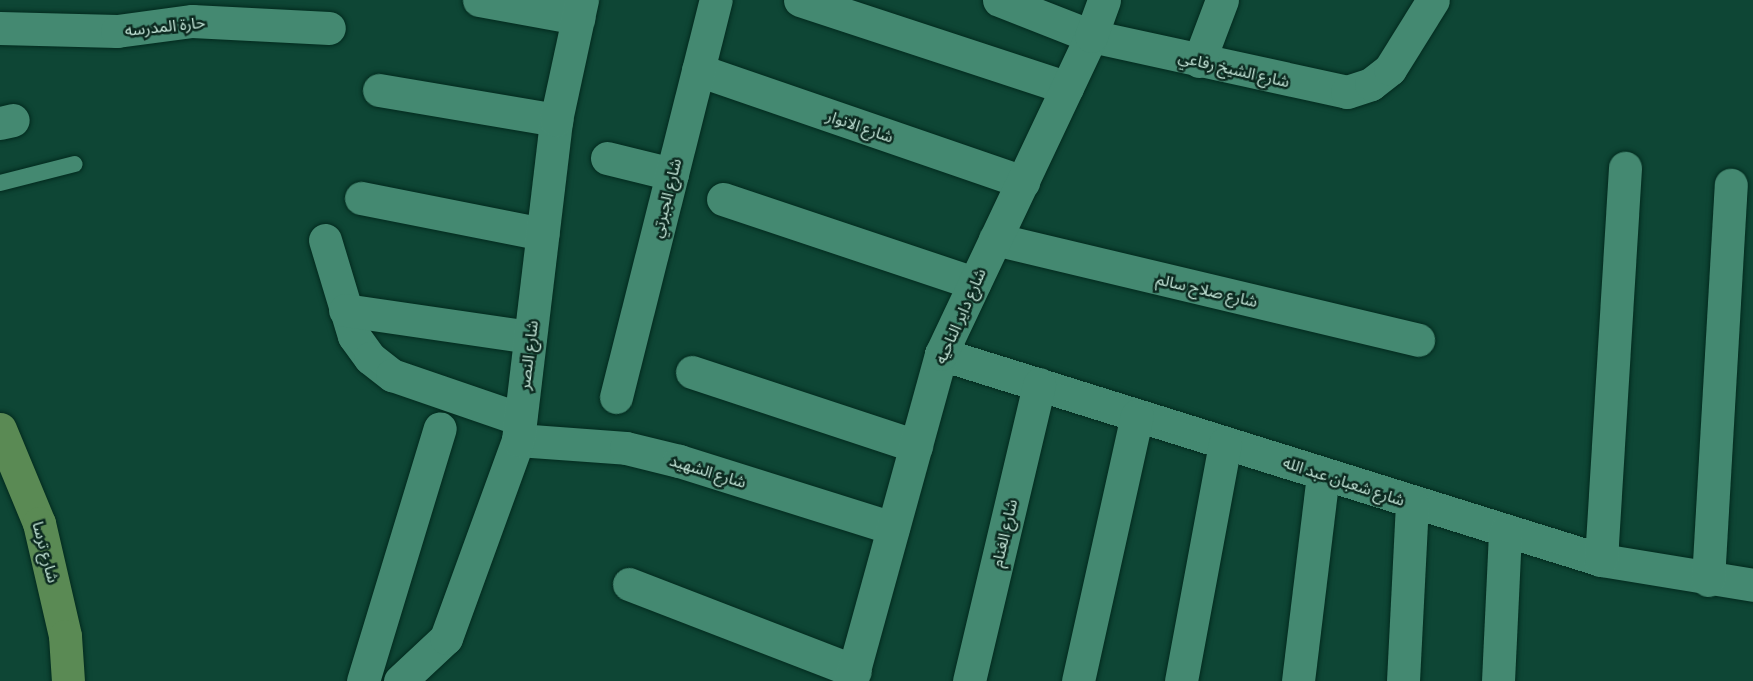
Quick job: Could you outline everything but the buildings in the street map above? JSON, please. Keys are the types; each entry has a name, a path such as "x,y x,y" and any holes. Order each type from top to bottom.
{"main road":[{"name":"شارع ترسا","path":"0,429 42,533 64,636 68,681"}],"street":[{"path":"479,0 580,9"},
{"name":"شارع الجبرتي","path":"616,397 716,0"},
{"path":"800,0 1067,88"},
{"name":"شارع داير الناحيه","path":"853,676 941,354 1091,36 1104,0"},
{"path":"1199,61 1222,0"},
{"name":"شارع الشيخ رفاعي","path":"1008,2 1091,36 1347,92 1371,84 1390,69 1433,0"},
{"name":"شارع النصر","path":"410,679 437,650 453,624 519,429 556,120 580,9"},
{"name":"حارة المدرسه","path":"0,28 117,31 192,21 329,28"},
{"name":"شارع الانوار","path":"698,70 1023,182"},
{"path":"379,90 556,120"},
{"path":"607,158 672,174"},
{"path":"1601,560 1625,168"},
{"path":"1708,580 1731,186"},
{"path":"362,198 542,234"},
{"path":"723,199 974,283"},
{"name":"شارع صلاح سالم","path":"995,239 1418,340"},
{"name":"شارع الشهيد","path":"325,240 354,336 370,358 392,375 519,429 573,441 637,451 893,528"},
{"path":"345,310 530,337"},
{"name":"شارع شعبان عبد الله","path":"941,354 1504,532 1601,560 1708,580 1753,585"},
{"path":"692,372 916,446"},
{"name":"شارع الغنام","path":"969,681 1039,384"},
{"path":"1078,681 1137,415"},
{"path":"363,681 440,428"},
{"path":"1181,681 1225,443"},
{"path":"1298,681 1323,474"},
{"path":"1403,681 1412,503"},
{"path":"1498,681 1504,532"},
{"path":"629,584 853,676"}],"lane":[{"path":"0,183 75,164"}]}
